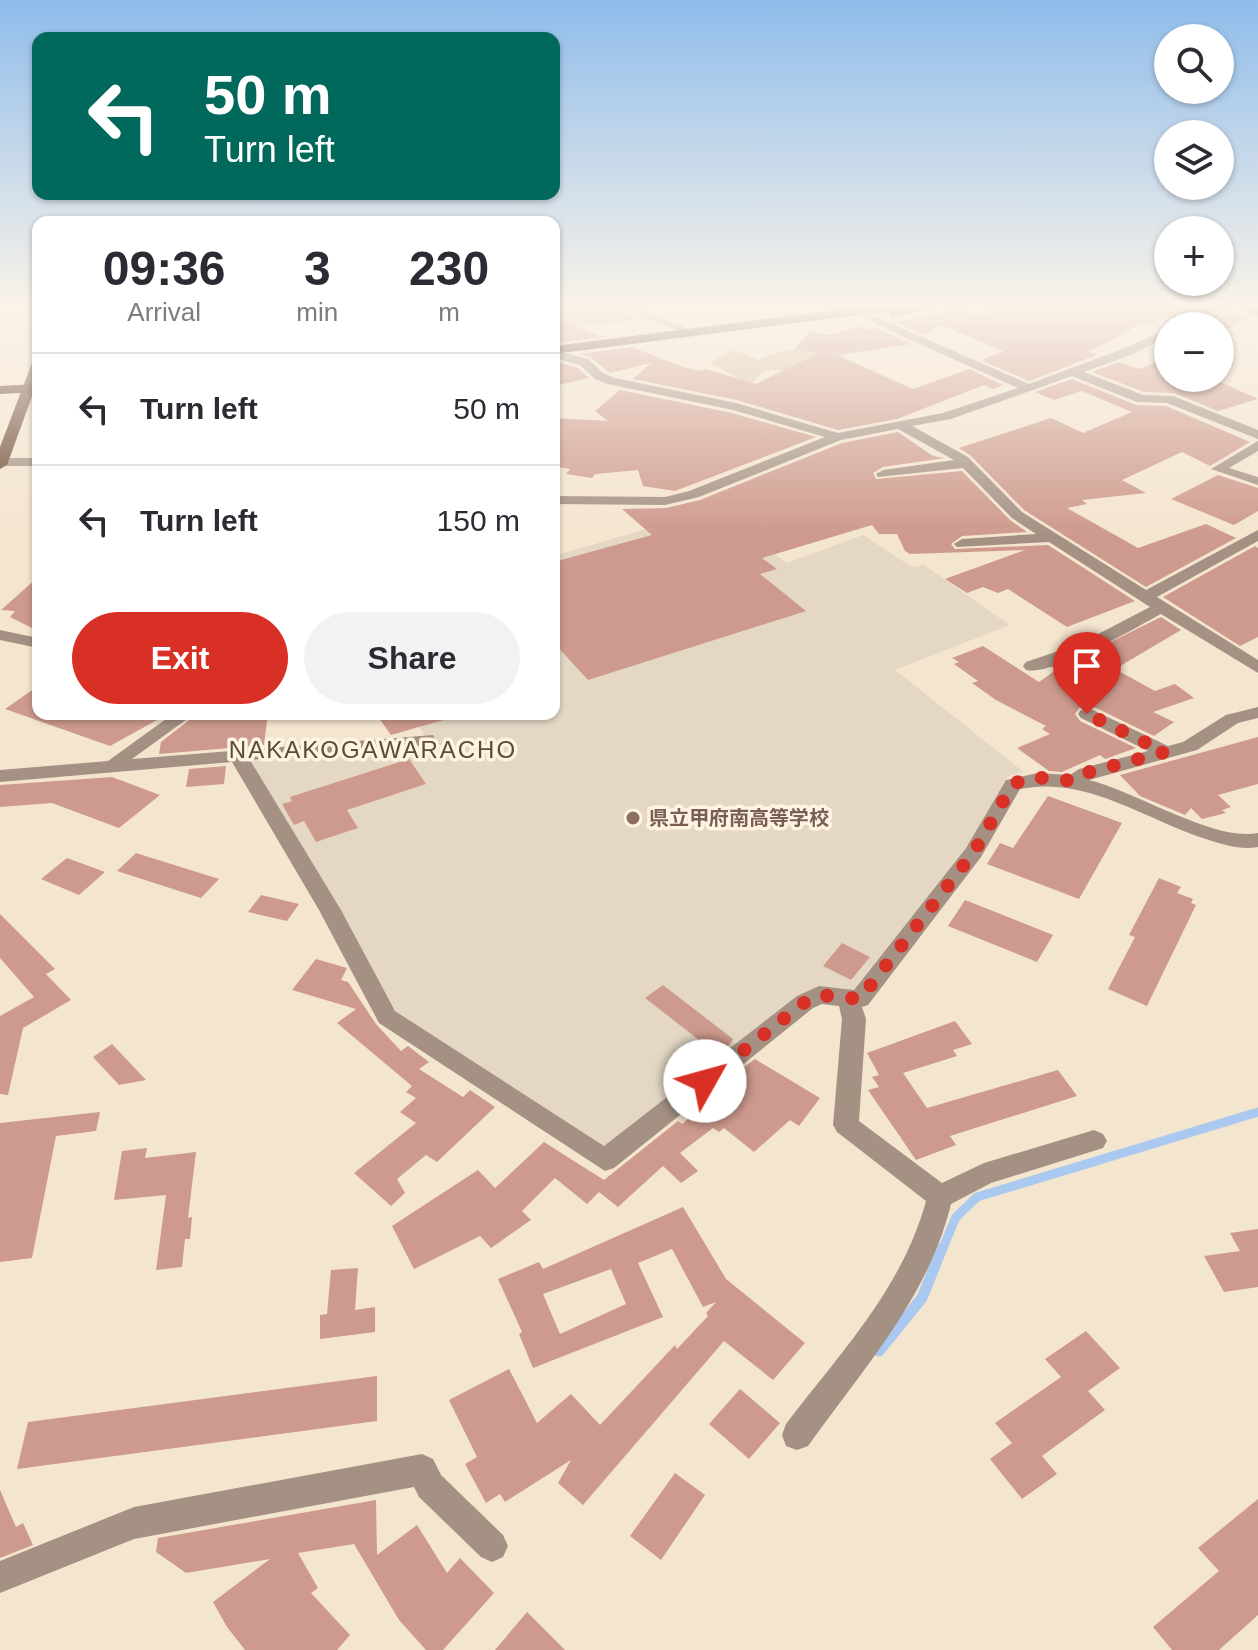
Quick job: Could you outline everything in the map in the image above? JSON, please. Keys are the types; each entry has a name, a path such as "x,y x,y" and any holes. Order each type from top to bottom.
{"highway":[{"path":"2,388 32,384"}],"main road":[{"path":"1,463 32,389"}],"street":[{"path":"617,382 736,407 838,437"},
{"path":"1015,382 1029,388"},
{"path":"560,500 665,501 694,494 838,437 946,416 1046,382"},
{"path":"1098,382 1141,399 1169,399 1258,435"},
{"path":"900,425 966,463 1017,515 1258,668"},
{"path":"1258,445 1218,469 1258,481"},
{"path":"1,463 32,462"},
{"path":"883,474 966,463"},
{"path":"1144,597 1258,535"},
{"path":"962,544 1052,537"},
{"path":"1032,666 1085,648 1160,608"},
{"path":"0,635 32,642"},
{"path":"1075,781 1086,773 1190,746 1232,719 1258,712"},
{"path":"1087,714 1165,752"},
{"path":"113,767 120,758 176,720"},
{"path":"0,776 426,739"},
{"path":"238,756 330,910 387,1017 605,1160 805,1002 819,995 860,999 974,852 1013,784 1032,777 1075,781 1207,834 1248,843 1258,840"},
{"path":"850,1007 854,1019 846,1125 940,1197"},
{"path":"940,1197 984,1174 1094,1141"},
{"path":"797,1435 909,1286 936,1219 940,1197"},
{"path":"0,1577 134,1523 422,1470 430,1486 492,1546"}],"shaded area":[{"name":"県立甲府南高等学校","path":"711,510 787,563 863,535 912,567 924,565 1010,625 895,670 1024,772 1008,776 967,846 852,992 817,987 603,1149 396,1012 251,761 426,746 423,732 413,720 560,720 560,554"}],"building":[{"path":"648,382 897,382 913,389 933,382 997,382 1003,385 993,389 984,385 897,419 838,430 737,400"},
{"path":"1063,382 1079,382 1136,405 1166,406 1250,442 1210,466 1182,452 1122,480 1146,493 1082,500 1087,504 1067,508 1138,548 1206,524 1236,538 1146,587 1024,510 970,455 959,448 1051,418 1083,433 1132,412 1082,391 1054,400 1035,392"},
{"path":"1118,382 1154,382 1154,392 1234,392 1234,388 1258,399 1218,411 1174,393 1144,392"},
{"path":"620,390 732,413 816,437 675,491 643,486 638,470 595,474 592,478 566,474 570,469 560,467 560,418 608,421 595,411"},
{"path":"898,432 933,456 945,458 883,467 873,473 876,479 962,471 1010,520 1027,532 962,536 951,544 955,549 1048,545 1135,601 1067,627 1008,589 998,593 983,587 967,593 945,579 1025,550 910,554 905,551 897,534 879,534 872,525 762,558 777,569 760,574 806,611 588,680 560,650 560,560 652,535 622,509 666,508 700,500 842,443"},
{"path":"1218,475 1258,488 1258,511 1234,525 1171,499"},
{"path":"1255,546 1258,548 1258,637 1240,646 1163,597"},
{"path":"32,582 32,628 10,617 15,611 1,610"},
{"path":"1161,617 1181,630 1115,669 1155,691 1175,684 1194,698 1153,712 1174,722 1154,736 1094,707 1079,708 1075,714 1080,721 1136,748 1105,759 1100,755 1062,772 1049,771 1017,748 1050,734 1042,729 1046,726 996,700 972,683 978,681 954,664 959,662 952,658 983,646 1039,682 1060,667"},
{"path":"32,690 32,719 5,709"},
{"path":"36,720 157,720 110,746"},
{"path":"189,720 267,720 264,745 159,754 161,742"},
{"path":"380,720 444,720 391,735"},
{"path":"1258,737 1258,784 1218,795 1231,807 1222,810 1226,813 1202,819 1191,808 1185,815 1140,796 1120,775"},
{"path":"409,759 426,784 347,810 358,828 316,842 304,821 294,825 282,804 292,801 290,797"},
{"path":"226,766 224,784 186,787 189,769"},
{"path":"112,777 160,795 119,828 52,803 0,807 0,785"},
{"path":"1048,796 1122,823 1079,899 987,864 1000,843 1013,848"},
{"path":"136,853 219,879 201,898 117,871"},
{"path":"67,858 105,872 79,895 41,879"},
{"path":"1159,878 1181,887 1177,893 1193,899 1191,903 1196,905 1147,1006 1108,989 1135,937 1129,935"},
{"path":"261,895 299,904 287,921 248,912"},
{"path":"965,900 1053,935 1037,962 948,926"},
{"path":"0,914 55,969 46,974 71,1000 23,1028 8,1095 0,1094 0,1016 34,997 0,958"},
{"path":"842,943 870,957 851,980 823,966"},
{"path":"316,959 347,968 341,980 348,982 376,1024 401,1051 408,1046 429,1062 419,1069 463,1097 470,1090 495,1107 437,1162 426,1155 397,1179 405,1193 391,1206 354,1173 416,1123 400,1112 416,1098 406,1092 412,1086 337,1023 356,1009 292,990"},
{"path":"663,985 733,1039 730,1044 717,1054 645,998"},
{"path":"955,1021 972,1044 953,1050 957,1056 903,1073 927,1108 1058,1070 1077,1096 950,1136 956,1145 916,1160 868,1090 879,1087 872,1077 879,1075 867,1053"},
{"path":"112,1044 146,1080 119,1085 93,1057"},
{"path":"755,1059 820,1098 799,1126 790,1120 754,1152 724,1128 719,1132 713,1128 680,1153 698,1171 681,1183 663,1166 618,1207 599,1192 587,1204 555,1178 522,1211 531,1220 491,1248 480,1236 414,1269 392,1226 478,1170 495,1188 544,1142 604,1180 678,1121 682,1124 742,1074 739,1071"},
{"path":"100,1112 96,1131 56,1136 32,1258 0,1262 0,1123"},
{"path":"147,1148 145,1158 196,1152 188,1218 192,1217 190,1239 185,1239 182,1267 156,1270 166,1195 114,1200 122,1151"},
{"path":"683,1207 726,1279 805,1343 773,1380 724,1341 583,1505 558,1483 571,1460 505,1502 500,1494 486,1503 465,1464 477,1457 449,1400 509,1369 537,1423 571,1394 600,1425 675,1345 677,1349 708,1316 706,1313 716,1302 703,1307 672,1249 638,1263 663,1317 533,1368 519,1334 522,1332 498,1279 539,1262 543,1269","holes":["611,1269 626,1304 560,1334 543,1294"]},
{"path":"1258,1229 1258,1287 1224,1292 1204,1256 1240,1251 1230,1233"},
{"path":"358,1268 355,1310 375,1307 375,1332 320,1339 320,1315 327,1314 331,1270"},
{"path":"1086,1331 1120,1368 1088,1391 1105,1410 1042,1456 1057,1474 1022,1499 990,1459 1012,1443 995,1423 1061,1377 1045,1359"},
{"path":"377,1376 377,1421 17,1469 28,1422"},
{"path":"740,1389 780,1423 749,1459 709,1424"},
{"path":"675,1473 705,1495 661,1560 630,1536"},
{"path":"0,1490 16,1527 23,1523 33,1545 0,1558"},
{"path":"1258,1499 1258,1615 1219,1650 1172,1650 1153,1627 1219,1571 1198,1548"},
{"path":"376,1500 377,1555 417,1525 447,1573 460,1558 494,1593 443,1650 426,1650 399,1620 354,1544 298,1553 318,1588 311,1593 350,1635 337,1650 245,1650 227,1627 213,1602 270,1559 186,1573 156,1552 158,1538"},
{"path":"527,1612 565,1650 495,1650"}],"waterway":[{"path":"942,1250 956,1217 977,1197 1258,1112"},
{"path":"879,1351 922,1298 942,1248"}],"place":[{"name":"県立甲府南高等学校","path":"633,818"}],"district":[{"name":"NAKAKOGAWARACHO","path":"373,749"}],"route":[{"path":"705,1081 805,1002 819,995 860,999 974,852 1013,784 1032,777 1052,776 1075,781 1086,773 1165,752 1087,714"}]}
